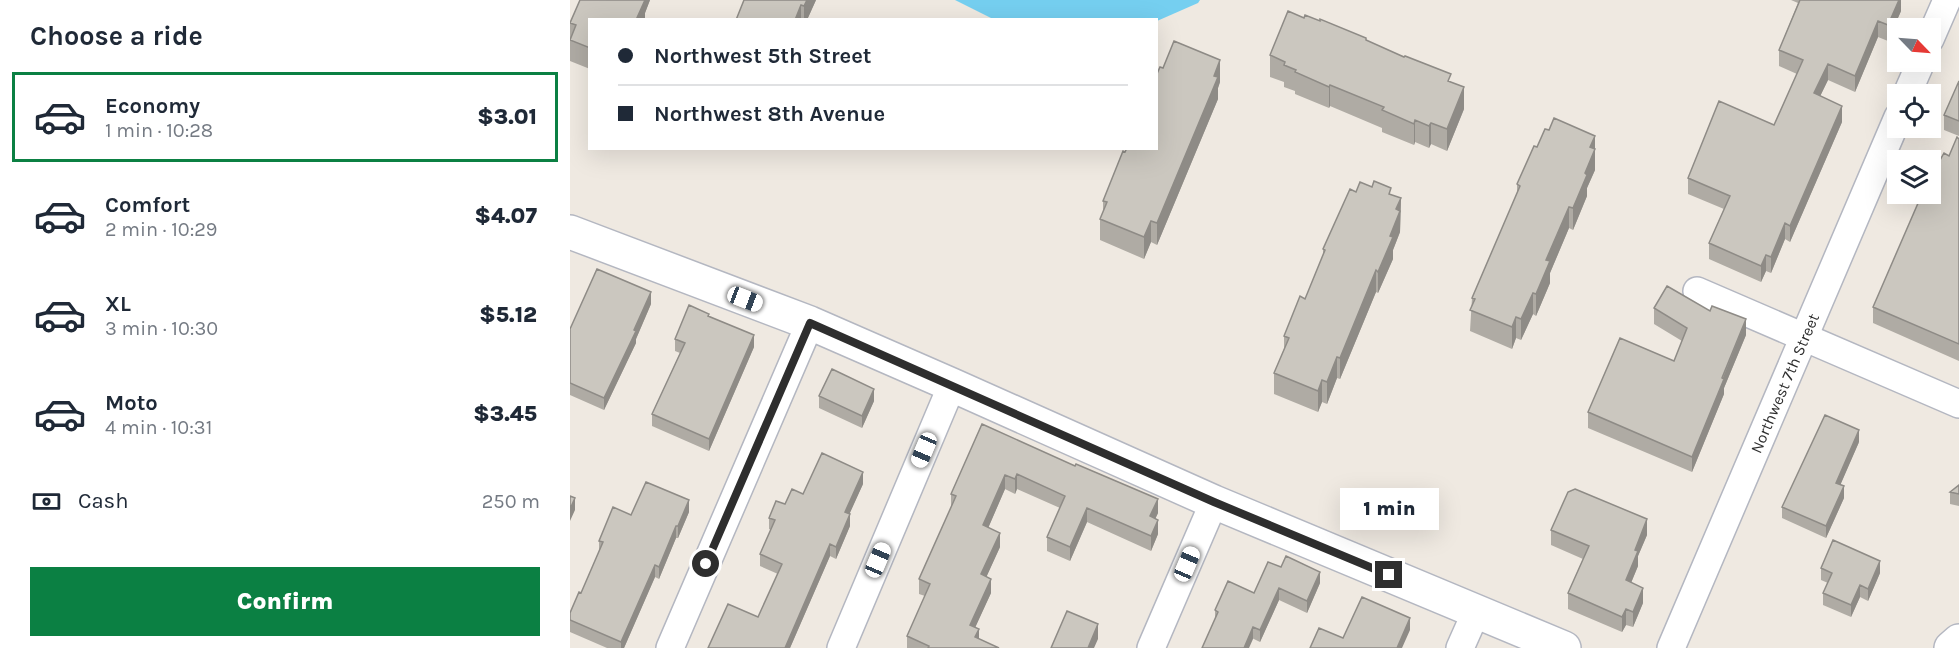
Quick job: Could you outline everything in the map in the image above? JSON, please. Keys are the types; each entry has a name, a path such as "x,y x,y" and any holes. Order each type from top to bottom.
{"street":[{"path":"1939,18 1947,0"},
{"name":"Northwest 7th Street","path":"1671,648 1889,138"},
{"path":"571,235 810,323 1214,502 1564,648"},
{"path":"1697,291 1959,404"},
{"path":"670,648 810,323"},
{"path":"841,648 952,385"},
{"path":"1151,648 1214,502"},
{"path":"1460,648 1476,612"},
{"path":"1951,648 1959,641"}],"water":[{"path":"955,0 1200,0 1198,3 1158,21 1158,18 991,18"}],"building":[{"path":"580,0 645,0 637,18 588,18 588,47 570,40 576,25 570,23"},
{"path":"744,0 807,0 804,6 801,5 796,18 737,18"},
{"path":"1800,0 1899,0 1891,18 1887,18 1887,25 1878,21 1855,76 1828,64 1814,93 1842,106 1790,226 1785,223 1771,257 1766,255 1761,266 1709,243 1730,196 1688,178 1719,101 1774,125 1803,60 1779,50"},
{"path":"1288,11 1304,18 1305,15 1320,21 1320,19 1404,57 1451,74 1448,81 1464,87 1447,129 1431,123 1429,126 1415,120 1414,124 1382,110 1384,107 1295,72 1296,70 1284,65 1285,62 1270,55"},
{"path":"1174,41 1220,60 1214,76 1218,77 1157,223 1151,221 1144,237 1100,219 1107,202 1103,201 1123,151 1158,150 1158,72 1160,67 1163,68"},
{"path":"1959,81 1959,121 1944,115"},
{"path":"1554,118 1595,136 1590,147 1595,149 1573,208 1569,207 1546,260 1550,261 1536,294 1533,293 1521,319 1516,317 1512,327 1470,310 1475,299 1472,298 1520,186 1517,184 1534,146 1537,147 1545,129 1549,130"},
{"path":"1957,137 1959,139 1959,344 1873,307 1918,204 1941,204 1941,158 1944,153 1949,156"},
{"path":"1374,181 1391,188 1389,194 1401,198 1396,209 1400,211 1390,236 1393,237 1378,272 1376,270 1340,358 1337,357 1327,382 1322,380 1318,391 1274,373 1289,338 1284,336 1300,296 1305,299 1325,250 1323,249 1350,189 1356,192 1360,182 1372,187"},
{"path":"597,269 651,292 634,330 636,331 604,398 570,383 570,329"},
{"path":"1667,286 1710,311 1712,306 1746,319 1692,457 1588,412 1620,338 1674,361 1687,328 1654,308"},
{"path":"689,305 709,314 708,316 754,335 709,439 652,414 685,343 675,339"},
{"path":"832,369 874,389 862,416 819,396"},
{"path":"1825,415 1859,430 1836,483 1844,486 1826,526 1782,507"},
{"path":"982,424 1075,466 1076,464 1158,499 1150,516 1158,520 1151,536 1087,508 1070,547 1047,537 1065,496 1017,474 1015,479 1005,475 983,525 1000,533 981,574 991,579 970,625 979,629 975,637 999,648 928,648 929,646 907,636 930,584 919,579 956,496 951,494"},
{"path":"822,453 863,472 845,512 850,514 836,547 830,544 785,648 708,648 728,604 758,617 782,564 760,554 775,520 769,518 776,501 785,504 792,489 803,494"},
{"path":"646,482 689,500 659,567 655,565 621,642 570,620 570,613 603,542 599,541 613,507 631,515"},
{"path":"1959,485 1959,494 1950,492"},
{"path":"1575,489 1647,519 1635,550 1638,551 1626,580 1643,588 1633,612 1626,609 1622,617 1568,593 1589,546 1551,530 1568,492"},
{"path":"570,496 575,498 570,509"},
{"path":"1833,540 1880,561 1868,589 1860,585 1851,605 1823,593 1832,573 1821,568"},
{"path":"1286,556 1320,572 1307,601 1279,588 1260,630 1253,627 1244,648 1202,648 1218,612 1215,610 1228,581 1254,593 1268,562 1281,567"},
{"path":"1362,597 1410,618 1397,648 1310,648 1319,628 1343,638"},
{"path":"1067,611 1098,624 1088,648 1051,648"}],"route":[{"path":"706,564 810,323 1214,502 1389,575"}]}
